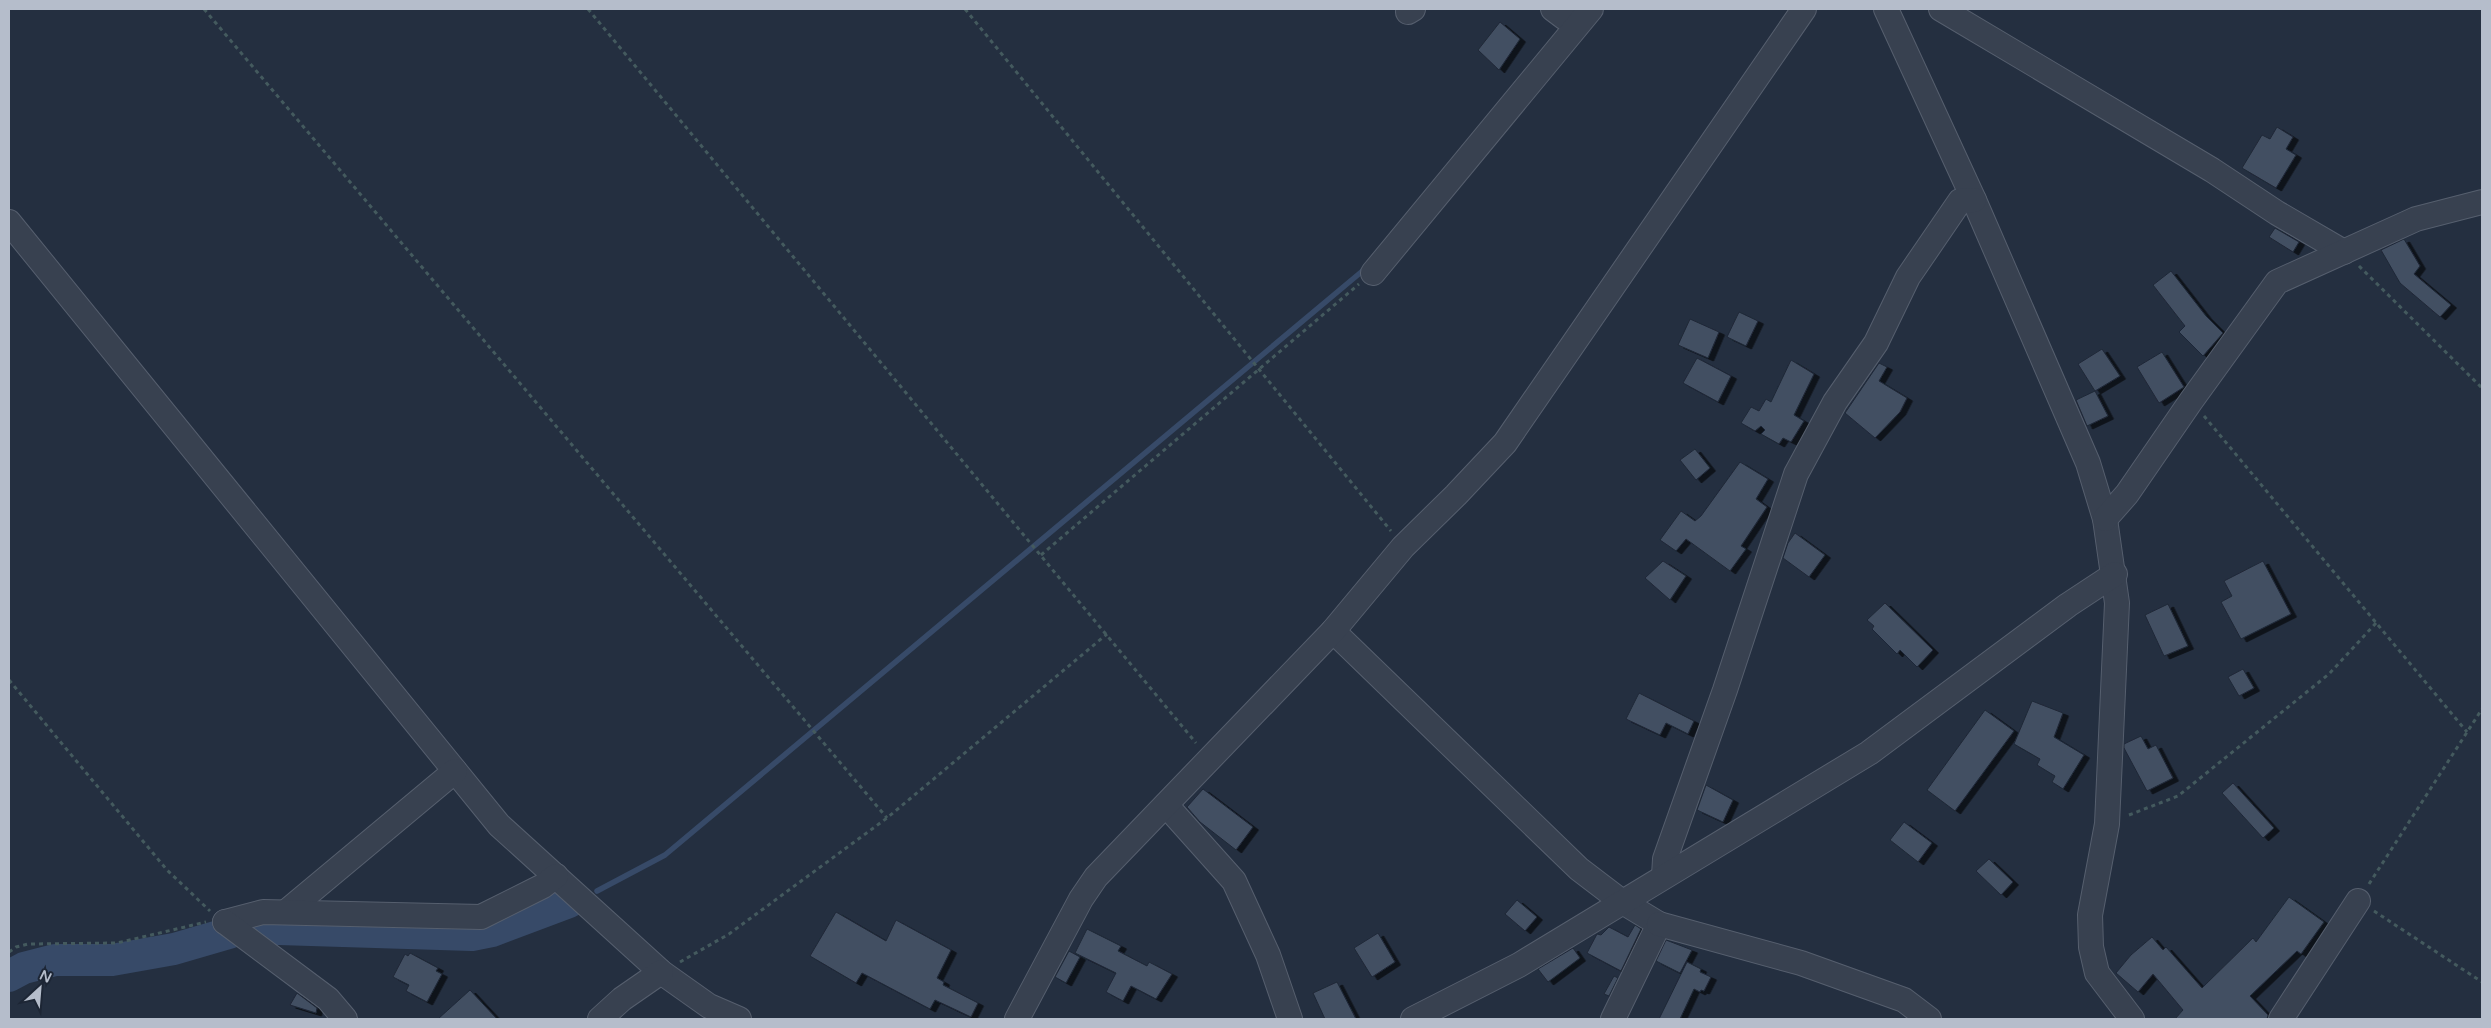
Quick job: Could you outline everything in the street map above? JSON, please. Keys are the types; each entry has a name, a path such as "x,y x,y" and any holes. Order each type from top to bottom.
{"street":[{"path":"1553,9 1564,18 1572,9"},
{"path":"1373,272 1591,9"},
{"path":"1017,1019 1081,899 1096,878 1333,631 1403,547 1505,443 1804,9"},
{"path":"1886,9 1974,200 2088,463 2105,519 2117,603 2107,824 2090,915 2092,947 2097,973 2132,1019"},
{"path":"1941,9 2212,170 2277,213 2344,252"},
{"path":"1664,876 1666,859 1725,690 1796,474 1835,402 1876,342 1908,277 1960,201 1974,200"},
{"path":"2105,519 2127,494 2277,282 2416,219 2482,202"},
{"path":"9,222 499,825 661,972 709,1006 739,1019"},
{"path":"1413,1019 1439,1012 1621,901 1870,754 2068,605 2114,574"},
{"path":"1333,631 1579,869 1621,901 1658,924 1801,963 1904,1000 1929,1019"},
{"path":"286,912 455,771"},
{"path":"1166,805 1234,881 1268,955 1290,1019"},
{"path":"220,919 263,912 481,917 543,886 556,876"},
{"path":"2281,1019 2358,901"},
{"path":"220,919 328,999 345,1019"},
{"path":"1613,1019 1658,924"},
{"path":"600,1019 622,999 661,972"}],"path":[{"path":"204,9 887,818"},
{"path":"588,9 1209,759"},
{"path":"965,9 1403,547"},
{"path":"2344,252 2482,388"},
{"path":"1041,555 1373,272"},
{"path":"2191,401 2468,732"},
{"path":"2107,824 2178,796 2329,674 2376,623"},
{"path":"661,972 729,934 887,818 1107,634"},
{"path":"9,680 167,870 220,919"},
{"path":"2482,709 2358,901 2482,982"},
{"path":"9,952 16,947 28,944 117,943 220,919"}],"building":[{"path":"1500,22 1520,39 1499,70 1478,50"},
{"path":"2277,127 2293,137 2286,149 2296,155 2276,188 2242,168 2262,135 2270,139"},
{"path":"2275,228 2299,242 2293,252 2269,237"},
{"path":"2404,239 2420,266 2414,274 2451,305 2440,317 2400,283 2381,250"},
{"path":"2171,271 2206,316 2223,333 2203,356 2179,332 2185,326 2153,285"},
{"path":"1739,312 1758,321 1746,346 1727,337"},
{"path":"1690,319 1719,332 1708,358 1678,345"},
{"path":"2102,349 2120,376 2095,391 2078,364"},
{"path":"2162,352 2184,387 2159,403 2137,367"},
{"path":"1697,358 1731,376 1718,402 1683,383"},
{"path":"1791,360 1814,374 1794,415 1804,421 1791,442 1783,438 1779,444 1761,434 1765,430 1761,426 1755,431 1741,423 1751,407 1759,411 1766,399 1771,402"},
{"path":"1879,363 1887,367 1879,381 1907,398 1900,412 1875,438 1845,413"},
{"path":"2095,391 2108,416 2087,426 2076,400"},
{"path":"1695,449 1710,468 1696,480 1680,460"},
{"path":"1740,462 1768,479 1756,499 1767,507 1741,546 1746,549 1730,571 1686,539 1676,551 1660,540 1681,511 1695,521 1701,516"},
{"path":"1795,533 1825,555 1809,577 1783,558 1788,543"},
{"path":"1663,561 1686,576 1670,600 1645,578"},
{"path":"2263,561 2291,614 2241,639 2221,602 2232,596 2224,581"},
{"path":"1885,603 1933,650 1917,667 1900,650 1897,654 1872,629 1874,626 1867,620"},
{"path":"2168,604 2188,646 2164,656 2145,615"},
{"path":"2243,669 2254,688 2239,696 2228,677"},
{"path":"1639,693 1694,721 1688,734 1666,723 1660,735 1626,719"},
{"path":"2032,701 2063,713 2054,737 2084,755 2063,789 2052,782 2055,776 2037,765 2040,759 2014,744"},
{"path":"1985,710 2014,731 1955,811 1927,790"},
{"path":"2141,736 2148,749 2156,745 2173,778 2147,791 2124,748 2124,744"},
{"path":"2233,783 2274,828 2263,838 2222,793"},
{"path":"1706,785 1733,800 1723,822 1697,810"},
{"path":"1203,789 1253,827 1236,850 1200,822 1187,807"},
{"path":"1904,822 1932,843 1918,862 1890,840"},
{"path":"1989,859 2013,882 2001,895 1976,871"},
{"path":"2289,897 2324,922 2301,954 2297,951 2250,996 2268,1015 2267,1019 2175,1019 2183,1010 2153,974 2138,992 2116,973 2131,955 2152,937 2163,950 2166,947 2202,988 2253,938 2256,942"},
{"path":"1517,900 1537,917 1525,931 1505,914"},
{"path":"836,912 886,941 896,920 951,950 937,978 944,982 943,985 978,1003 971,1017 935,1000 930,1009 862,973 856,983 810,956"},
{"path":"1635,925 1641,929 1621,971 1587,953 1597,934 1601,935 1609,927 1628,937"},
{"path":"1087,929 1121,946 1118,951 1147,966 1149,962 1172,974 1156,999 1131,986 1123,1001 1106,992 1116,973 1075,953"},
{"path":"1378,933 1395,962 1372,977 1354,948"},
{"path":"1666,940 1692,950 1680,973 1656,961"},
{"path":"1573,948 1580,958 1548,982 1538,969"},
{"path":"1069,951 1080,957 1066,983 1055,977"},
{"path":"410,953 438,968 436,971 442,974 427,1002 406,991 409,985 393,977 405,954 408,956"},
{"path":"1687,962 1701,969 1700,972 1711,977 1704,991 1701,990 1700,992 1694,989 1680,1019 1659,1019"},
{"path":"1614,976 1618,978 1609,996 1604,994"},
{"path":"1337,982 1356,1019 1325,1019 1313,993"},
{"path":"470,990 497,1019 438,1019"},
{"path":"297,993 317,1008 316,1013 290,1005"}],"waterway":[{"path":"597,891 665,855 1366,268"},
{"path":"250,928 472,935 492,931 569,902"},
{"path":"9,976 24,968 55,960 112,960 174,949 229,933"}]}
